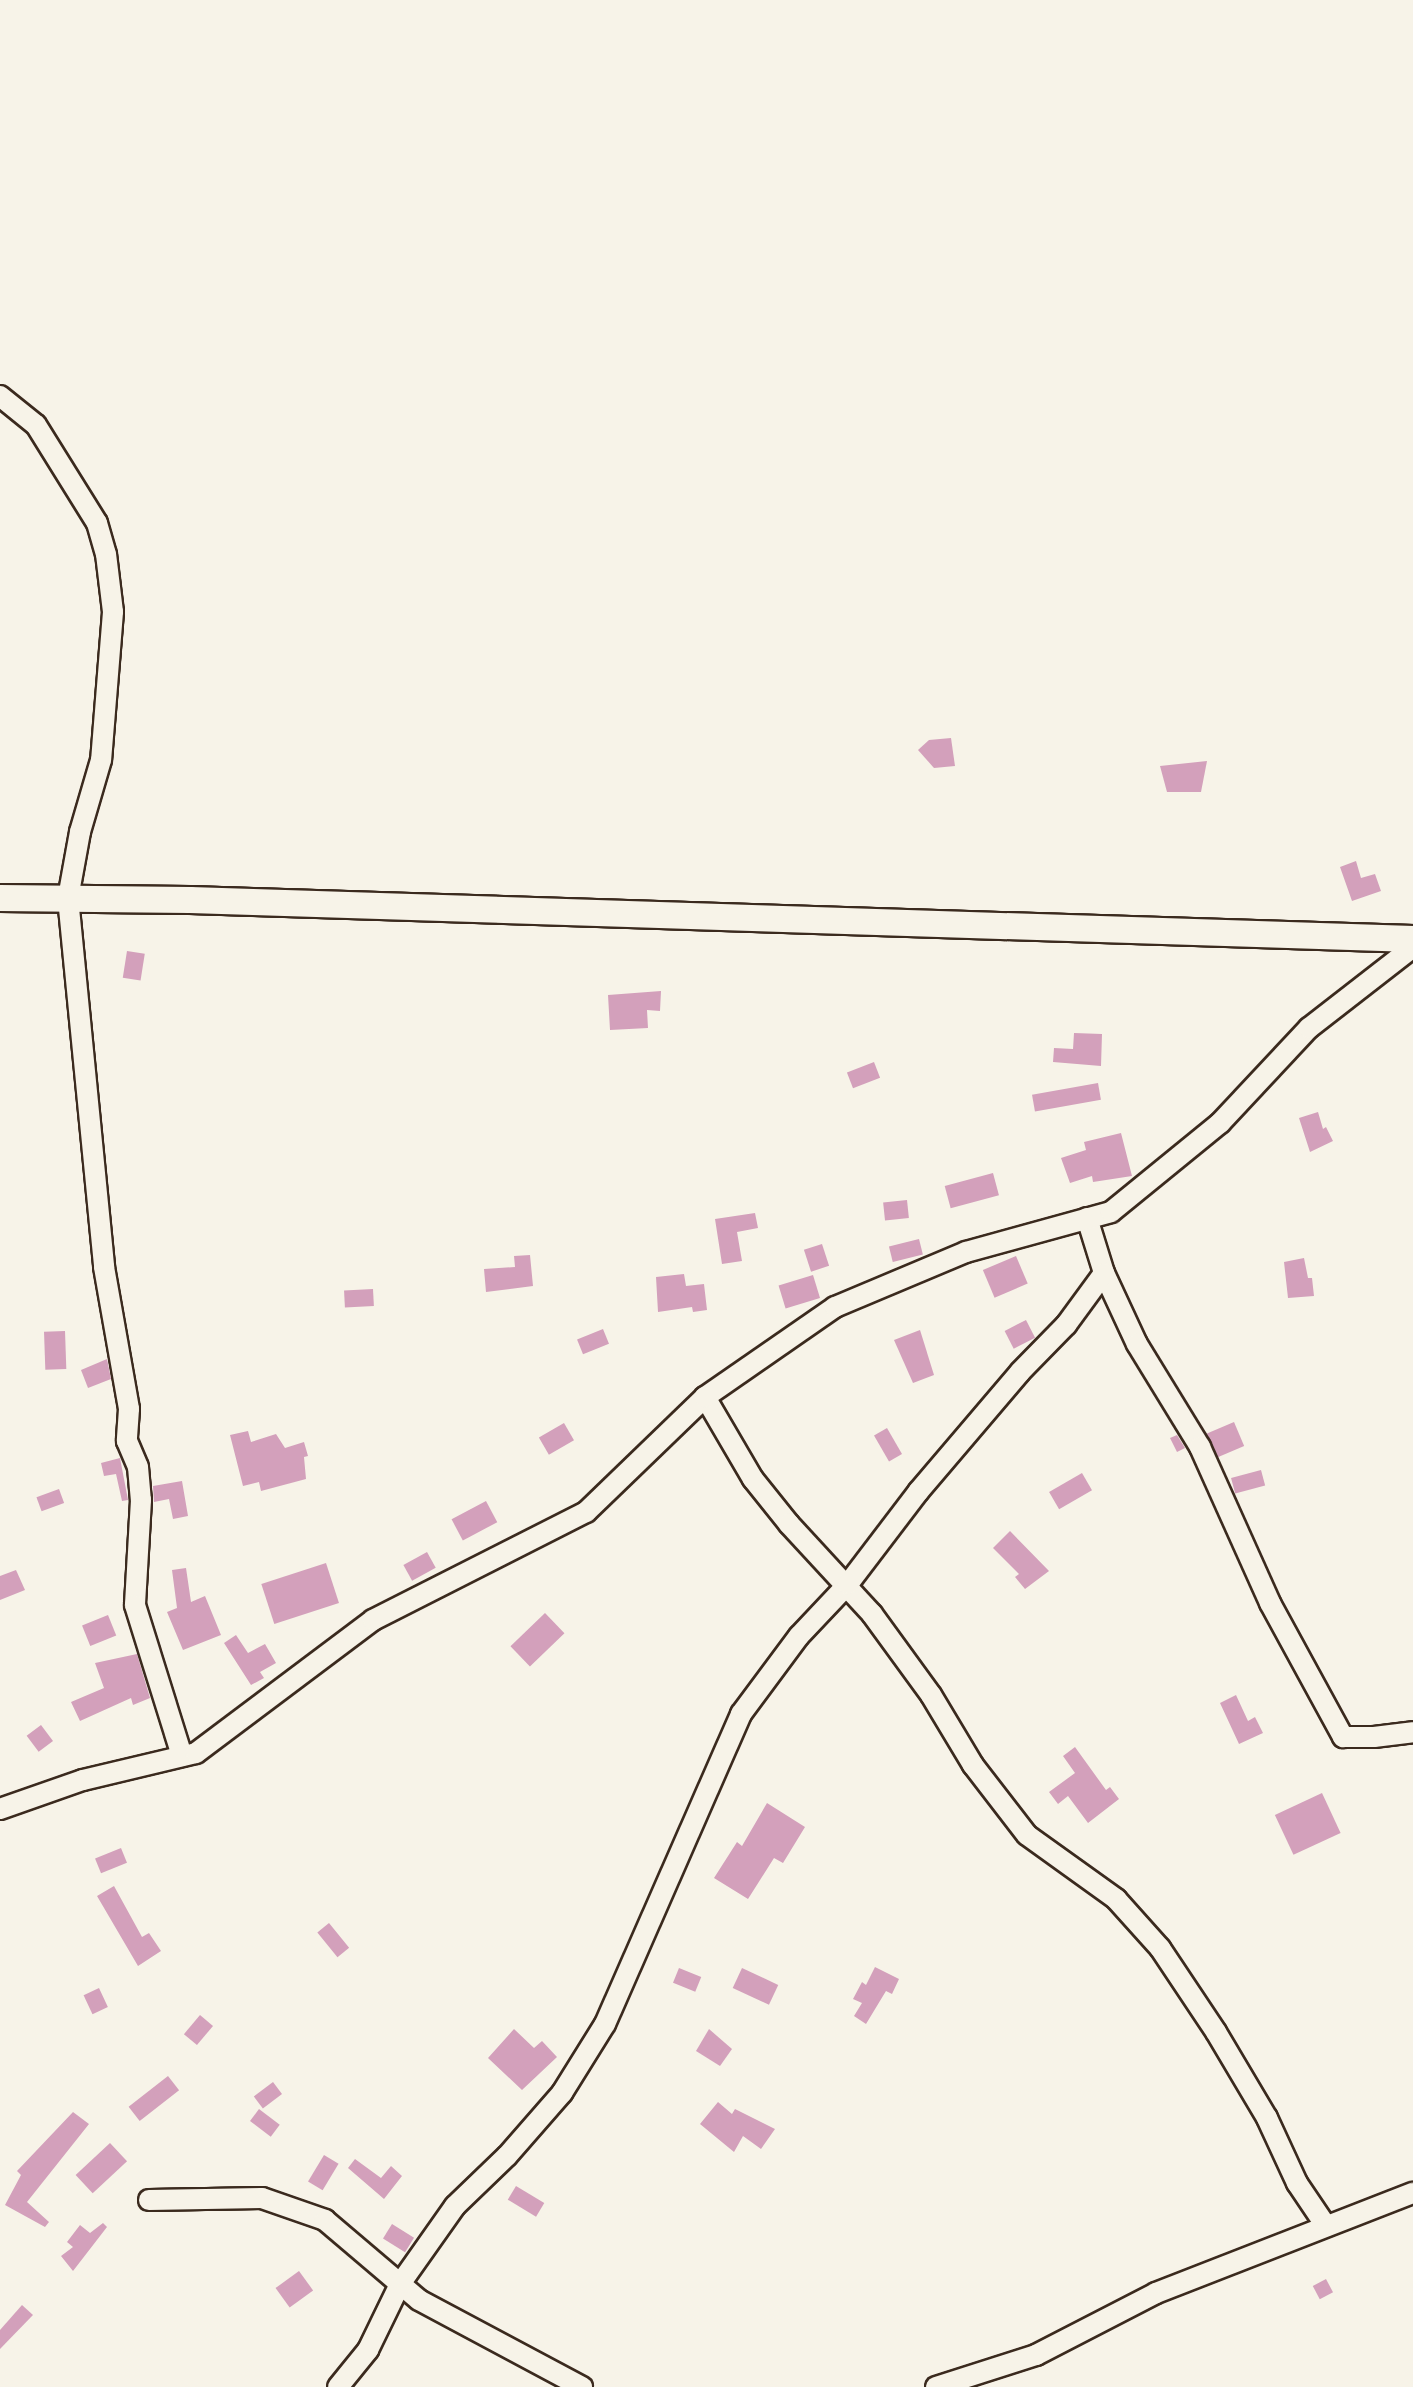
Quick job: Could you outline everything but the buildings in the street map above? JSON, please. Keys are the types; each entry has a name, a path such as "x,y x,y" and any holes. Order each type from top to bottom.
{"street":[{"path":"0,396 36,425 97,523 106,554 113,612 101,760 80,832 68,898 104,1267 129,1409 127,1441 138,1467 141,1500 135,1605 182,1756"},
{"path":"0,898 1413,939"},
{"path":"0,1809 83,1780 196,1753 373,1620 586,1512 705,1397 835,1307 966,1252 1111,1212 1220,1123 1309,1028 1413,947"},
{"path":"1087,1218 1104,1273 1137,1344 1200,1447 1270,1603 1343,1737 1413,1732"},
{"path":"338,2387 368,2350 400,2284 455,2206 507,2156 562,2093 605,2024 741,1714 799,1636 848,1584 918,1492 1066,1325 1104,1273"},
{"path":"705,1397 753,1479 789,1524 848,1584 931,1695 973,1765 1027,1835 1116,1899 1160,1948 1216,2032 1267,2118 1297,2183 1326,2226"},
{"path":"936,2387 1036,2355 1156,2293 1413,2193"},
{"path":"149,2200 262,2198 325,2220 419,2300 582,2387"}]}
